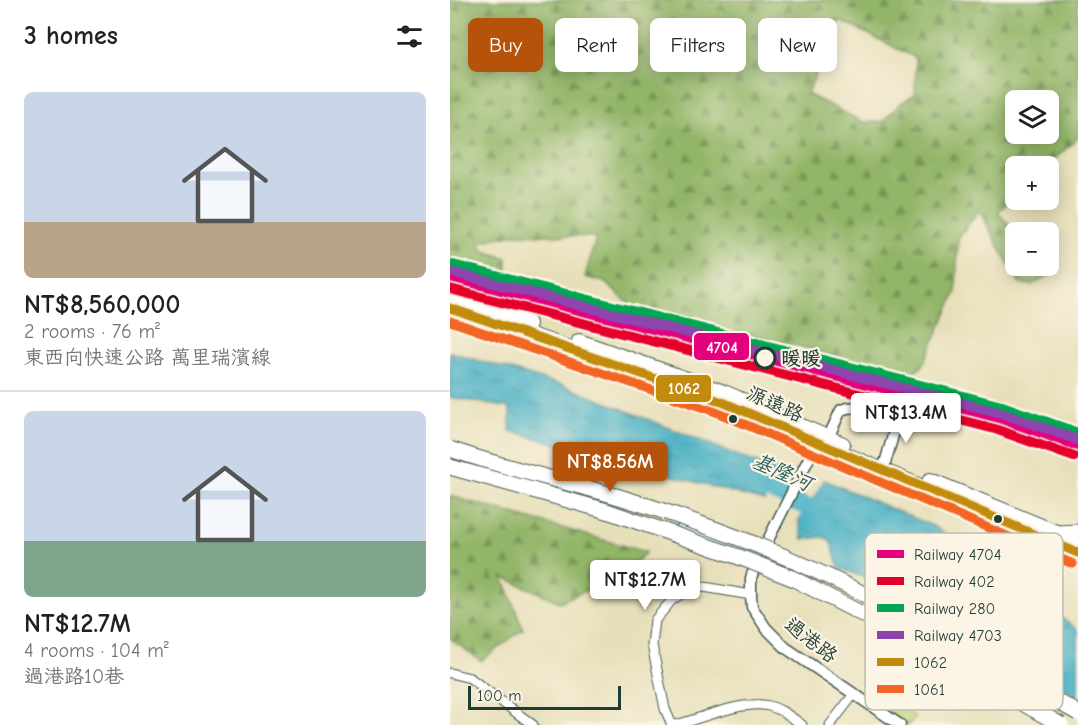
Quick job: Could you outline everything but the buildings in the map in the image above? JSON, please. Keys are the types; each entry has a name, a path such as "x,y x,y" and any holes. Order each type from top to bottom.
{"highway":[{"path":"450,449 667,513 804,564 865,596"},
{"path":"450,467 608,511 740,557 792,578 865,615"},
{"path":"1063,705 1078,713"},
{"path":"1035,710 1061,725"}],"main road":[{"name":"源遠路","path":"450,297 724,392 820,445"},
{"name":"源遠路","path":"450,308 720,401 820,445 885,466 1060,533"},
{"name":"源遠路","path":"885,466 1034,533"},
{"name":"源遠路","path":"1063,534 1078,541"},
{"name":"源遠路","path":"1063,546 1078,553"}],"street":[{"path":"672,725 665,710 652,645 655,620 672,600 689,590 704,587 751,595 751,578 761,554 841,410 855,407 964,420 998,427 1056,445 1078,455"},
{"path":"885,466 894,432 910,421 932,417"},
{"path":"450,456 761,554"},
{"name":"源遠路","path":"1053,530 1078,529"},
{"name":"過港路","path":"751,595 752,607 758,617 786,648 865,701"},
{"path":"450,673 470,678 533,725"},
{"path":"830,725 854,694"},
{"path":"676,725 755,705 782,710 802,725"},
{"name":"過港路","path":"878,710 900,725"}],"green space":[{"path":"450,0 1078,0 1078,138 1058,156 1005,156 1005,205 998,212 1006,222 1005,257 979,210 958,238 956,292 922,367 904,377 802,347 633,307 604,282 585,277 596,237 514,234 479,242 484,251 507,258 507,274 450,260"},
{"path":"1015,276 1048,276 1031,285 1019,283"},
{"path":"450,496 646,552 624,574 560,602 503,577 523,629 481,661 450,638"},
{"path":"884,710 906,710 915,717 908,725"}],"water":[{"path":"450,352 565,386 784,474 768,502 510,431 510,408 450,397"},
{"path":"824,480 935,527 943,533 865,533 865,578 839,568 830,540 823,537 803,539 798,519"},
{"path":"1063,619 1078,630 1078,697 1063,687"}],"pier":[{"path":"781,469 786,471 787,475 771,504 764,504"},
{"path":"822,478 825,478 796,523 795,518 807,497"}],"waterway":[{"name":"基隆河","path":"751,482 827,516"}],"rail line":[{"name":"280","path":"453,265 1002,406 1078,433"},
{"name":"4703","path":"450,272 1001,413 1078,440"},
{"name":"4704","path":"450,277 999,418 1078,446"},
{"name":"402","path":"450,289 995,429 1074,457"}],"transit line":[{"name":"1062","path":"450,308 720,401 1031,533"},
{"name":"1061","path":"450,321 716,412 1000,533"},
{"name":"1062","path":"1063,547 1078,553"},
{"name":"1061","path":"1063,560 1073,564"}],"place":[{"name":"暖暖","path":"765,358"}]}
